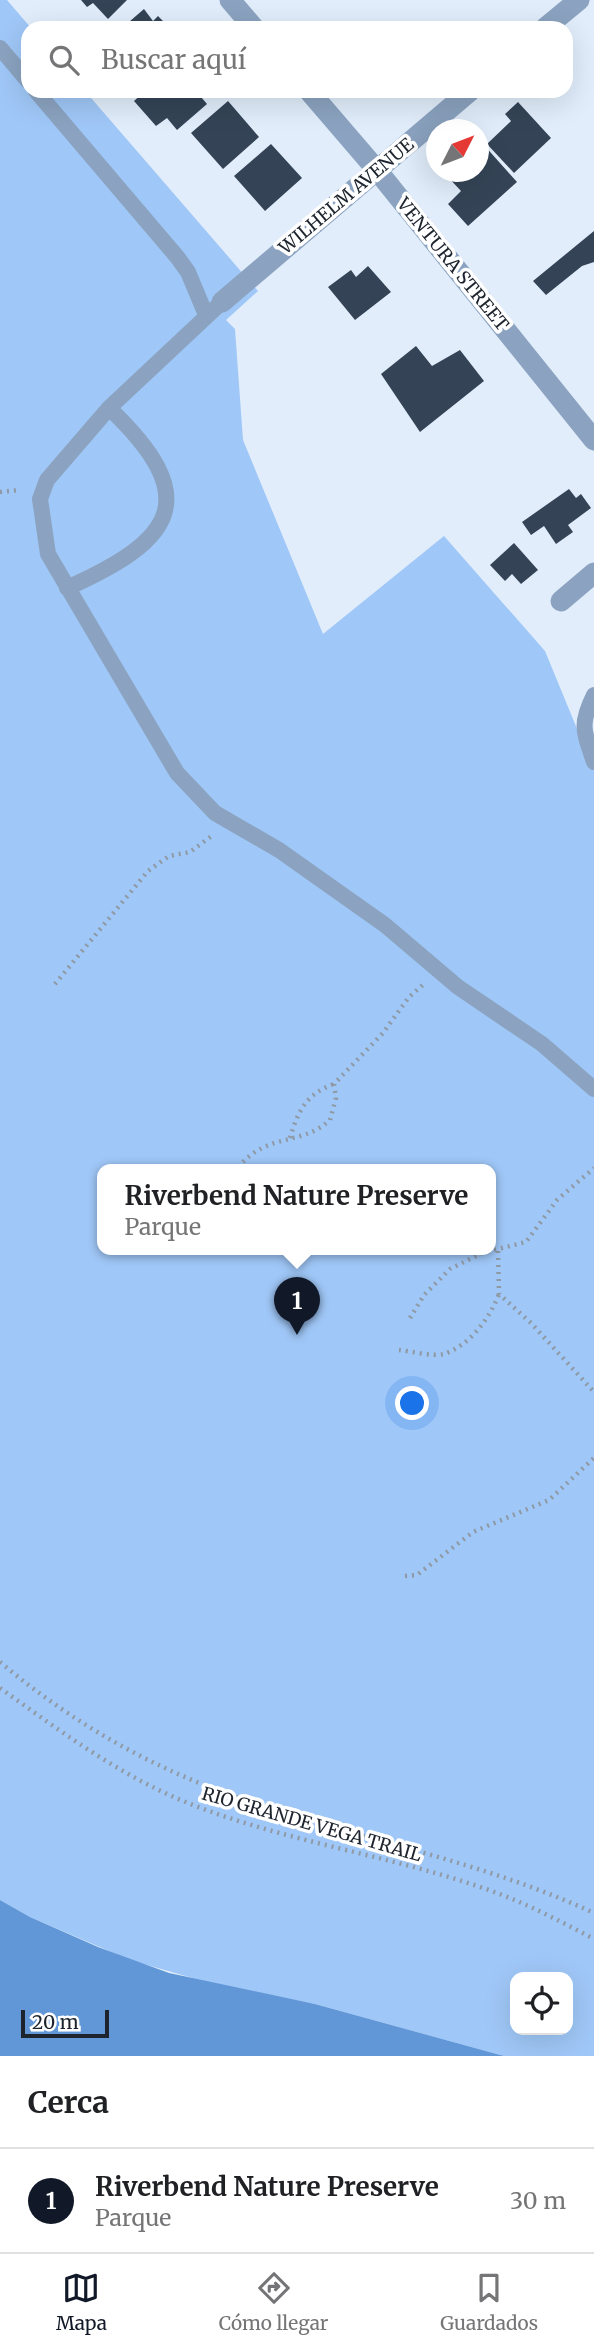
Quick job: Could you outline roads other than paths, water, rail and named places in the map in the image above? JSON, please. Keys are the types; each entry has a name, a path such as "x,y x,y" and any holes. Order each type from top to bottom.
{"street":[{"path":"230,0 248,21"},
{"path":"554,21 579,0"},
{"name":"VENTURA STREET","path":"315,98 376,169 594,440"},
{"name":"WILHELM AVENUE","path":"214,309 462,98"},
{"path":"561,601 594,573"}],"lane":[{"path":"0,48 21,73"},
{"path":"42,98 178,258 214,309 108,408 47,480 40,499 48,554 177,773 194,795 227,821 279,850 364,910 480,1004 542,1044 594,1089"},
{"path":"67,588 110,568 133,553 158,530 167,510 163,482 147,449 108,408"},
{"path":"594,695 584,715 583,728 594,762"}],"place":[{"name":"Riverbend Nature Preserve","path":"297,1335"}]}
